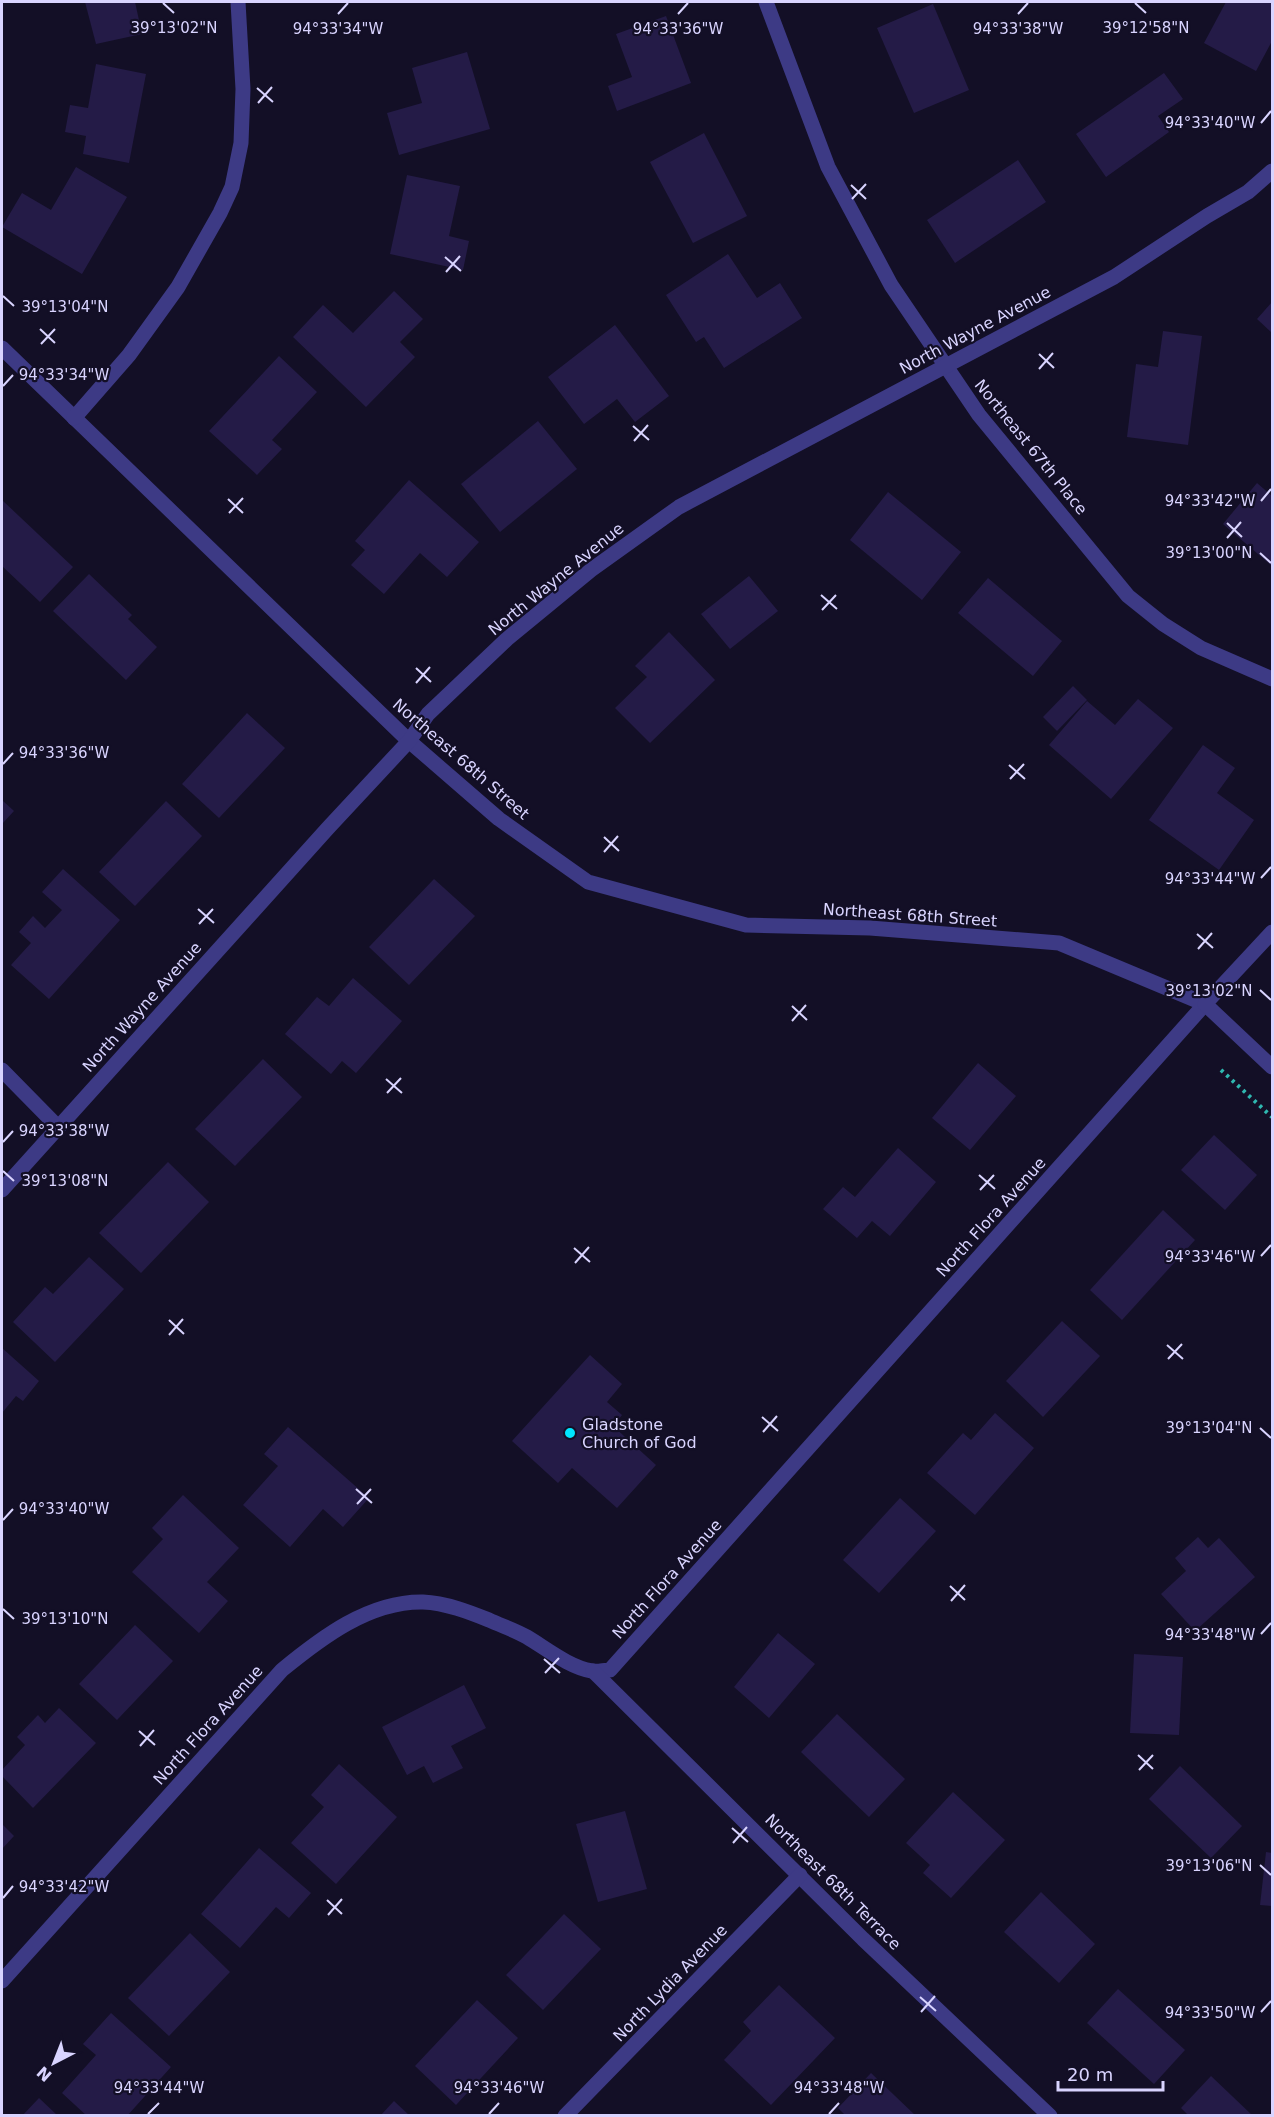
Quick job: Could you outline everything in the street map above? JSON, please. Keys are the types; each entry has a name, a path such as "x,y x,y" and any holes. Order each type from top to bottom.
{"street":[{"path":"74,418 129,355 178,287 232,187 242,142 243,89 238,2"},
{"name":"Northeast 67th Place","path":"766,2 828,167 891,285 979,415 1128,596 1163,624 1201,648 1272,679"},
{"name":"North Wayne Avenue","path":"2,1190 320,836 409,741 428,714 507,639 591,570 679,507 1114,277 1248,192 1272,171"},
{"name":"Northeast 68th Street","path":"2,348 409,741 499,819 588,882 746,925 870,928 1059,943 1205,1004 1272,1067"},
{"name":"North Flora Avenue","path":"2,1981 282,1670 317,1641 357,1619 399,1604 425,1602 450,1607 475,1614 523,1634 576,1666 593,1671 610,1670 1272,932"},
{"path":"2,1070 58,1127"},
{"name":"Northeast 68th Terrace","path":"593,1671 863,1939 1050,2115"},
{"name":"North Lydia Avenue","path":"565,2115 800,1875"}],"path":[{"path":"1221,1070 1272,1117"}],"building":[{"path":"85,2 135,2 142,34 96,44"},
{"path":"1226,2 1272,2 1272,41 1256,71 1204,43"},
{"path":"933,4 969,90 914,113 877,28"},
{"path":"666,16 691,83 617,111 608,86 632,77 616,34"},
{"path":"467,52 490,129 399,155 387,113 422,103 412,68"},
{"path":"96,64 146,74 129,163 83,154 86,136 65,132 70,105 88,108"},
{"path":"1164,73 1183,99 1158,116 1169,132 1106,177 1076,134"},
{"path":"704,133 747,216 693,243 650,162"},
{"path":"1018,160 1046,202 955,263 927,220"},
{"path":"76,167 127,197 82,274 2,227 22,193 51,210"},
{"path":"407,175 460,186 449,236 469,241 463,270 390,254"},
{"path":"728,254 757,298 780,283 802,318 724,368 704,337 696,342 666,295"},
{"path":"394,291 423,319 400,342 415,357 366,407 293,337 323,305 353,333"},
{"path":"1272,302 1272,333 1257,319"},
{"path":"615,325 669,396 635,422 617,399 584,424 548,377"},
{"path":"1163,331 1202,336 1188,445 1127,437 1136,364 1158,367"},
{"path":"279,356 317,392 272,440 282,449 257,475 209,431"},
{"path":"538,421 577,469 500,532 461,484"},
{"path":"409,480 479,542 447,577 420,553 384,594 351,565 365,550 355,541"},
{"path":"1257,483 1272,496 1272,566 1223,524"},
{"path":"888,492 961,552 922,600 850,540"},
{"path":"2,500 73,567 40,602 2,566"},
{"path":"89,574 132,615 128,619 157,647 126,680 53,611"},
{"path":"749,576 778,611 730,649 701,614"},
{"path":"988,578 1062,641 1033,676 958,613"},
{"path":"669,632 715,680 650,743 615,708 647,677 635,666"},
{"path":"1073,686 1087,700 1057,731 1043,717"},
{"path":"1138,699 1173,728 1111,799 1049,745 1087,701 1115,725"},
{"path":"247,713 285,748 219,818 182,784"},
{"path":"1203,745 1235,768 1217,793 1254,820 1219,870 1149,820"},
{"path":"2,800 14,811 2,824"},
{"path":"166,801 202,836 135,906 99,872"},
{"path":"63,869 120,920 49,999 11,965 31,943 19,932 33,916 45,928 62,910 42,892"},
{"path":"434,879 475,916 409,985 369,947"},
{"path":"353,978 402,1021 356,1073 342,1061 331,1074 285,1034 317,997 329,1006"},
{"path":"263,1059 302,1097 235,1166 195,1129"},
{"path":"978,1063 1016,1096 970,1150 932,1118"},
{"path":"1214,1135 1257,1175 1225,1210 1181,1170"},
{"path":"898,1148 936,1182 890,1236 872,1221 857,1238 823,1209 843,1187 855,1197"},
{"path":"168,1162 209,1202 141,1273 99,1233"},
{"path":"1163,1210 1195,1240 1122,1320 1090,1290"},
{"path":"89,1257 124,1289 55,1362 13,1322 45,1287 53,1294"},
{"path":"1062,1321 1100,1356 1043,1417 1006,1381"},
{"path":"2,1348 39,1381 23,1401 16,1396 2,1413"},
{"name":"Gladstone Church of God","path":"590,1355 622,1384 607,1402 622,1415 613,1426 656,1465 617,1508 572,1468 558,1483 512,1441"},
{"path":"995,1413 1034,1448 975,1515 927,1473 963,1433 971,1440"},
{"path":"288,1427 369,1498 343,1527 323,1509 290,1547 243,1505 278,1466 264,1454"},
{"path":"183,1495 239,1548 207,1582 228,1601 199,1633 132,1572 163,1539 152,1528"},
{"path":"900,1498 936,1531 879,1593 843,1560"},
{"path":"1198,1537 1208,1548 1219,1538 1255,1577 1195,1631 1161,1594 1186,1571 1175,1558"},
{"path":"135,1625 173,1661 117,1720 79,1684"},
{"path":"778,1633 815,1664 769,1718 734,1687"},
{"path":"1134,1654 1183,1657 1179,1735 1130,1733"},
{"path":"464,1685 486,1728 451,1746 463,1768 433,1783 424,1766 407,1775 382,1727"},
{"path":"59,1708 96,1743 33,1808 2,1776 2,1770 25,1745 17,1737 38,1715 45,1723"},
{"path":"837,1714 905,1779 869,1817 801,1752"},
{"path":"339,1764 397,1817 336,1884 291,1843 324,1807 311,1795"},
{"path":"1180,1766 1242,1826 1211,1858 1149,1799"},
{"path":"953,1792 1005,1840 951,1898 923,1873 930,1865 906,1843"},
{"path":"625,1811 647,1889 598,1902 576,1824"},
{"path":"2,1824 14,1836 2,1849"},
{"path":"259,1848 311,1893 289,1918 276,1907 240,1948 201,1914"},
{"path":"1266,1852 1272,1853 1272,1906 1260,1905"},
{"path":"1041,1892 1095,1944 1059,1983 1004,1932"},
{"path":"564,1914 601,1949 543,2010 506,1975"},
{"path":"190,1933 230,1972 169,2036 128,1998"},
{"path":"779,1985 835,2038 771,2105 724,2060 751,2031 743,2022"},
{"path":"1118,1989 1185,2050 1154,2084 1087,2023"},
{"path":"477,2000 518,2038 456,2105 415,2066"},
{"path":"111,2013 171,2067 127,2116 87,2116 62,2093 96,2055 83,2044"},
{"path":"871,2073 916,2116 846,2116 838,2108"},
{"path":"1211,2076 1253,2116 1189,2116 1181,2108"},
{"path":"39,2098 58,2116 22,2116"},
{"path":"394,2101 410,2116 380,2116"}],"place":[{"name":"Gladstone Church of God","path":"570,1433"}]}
